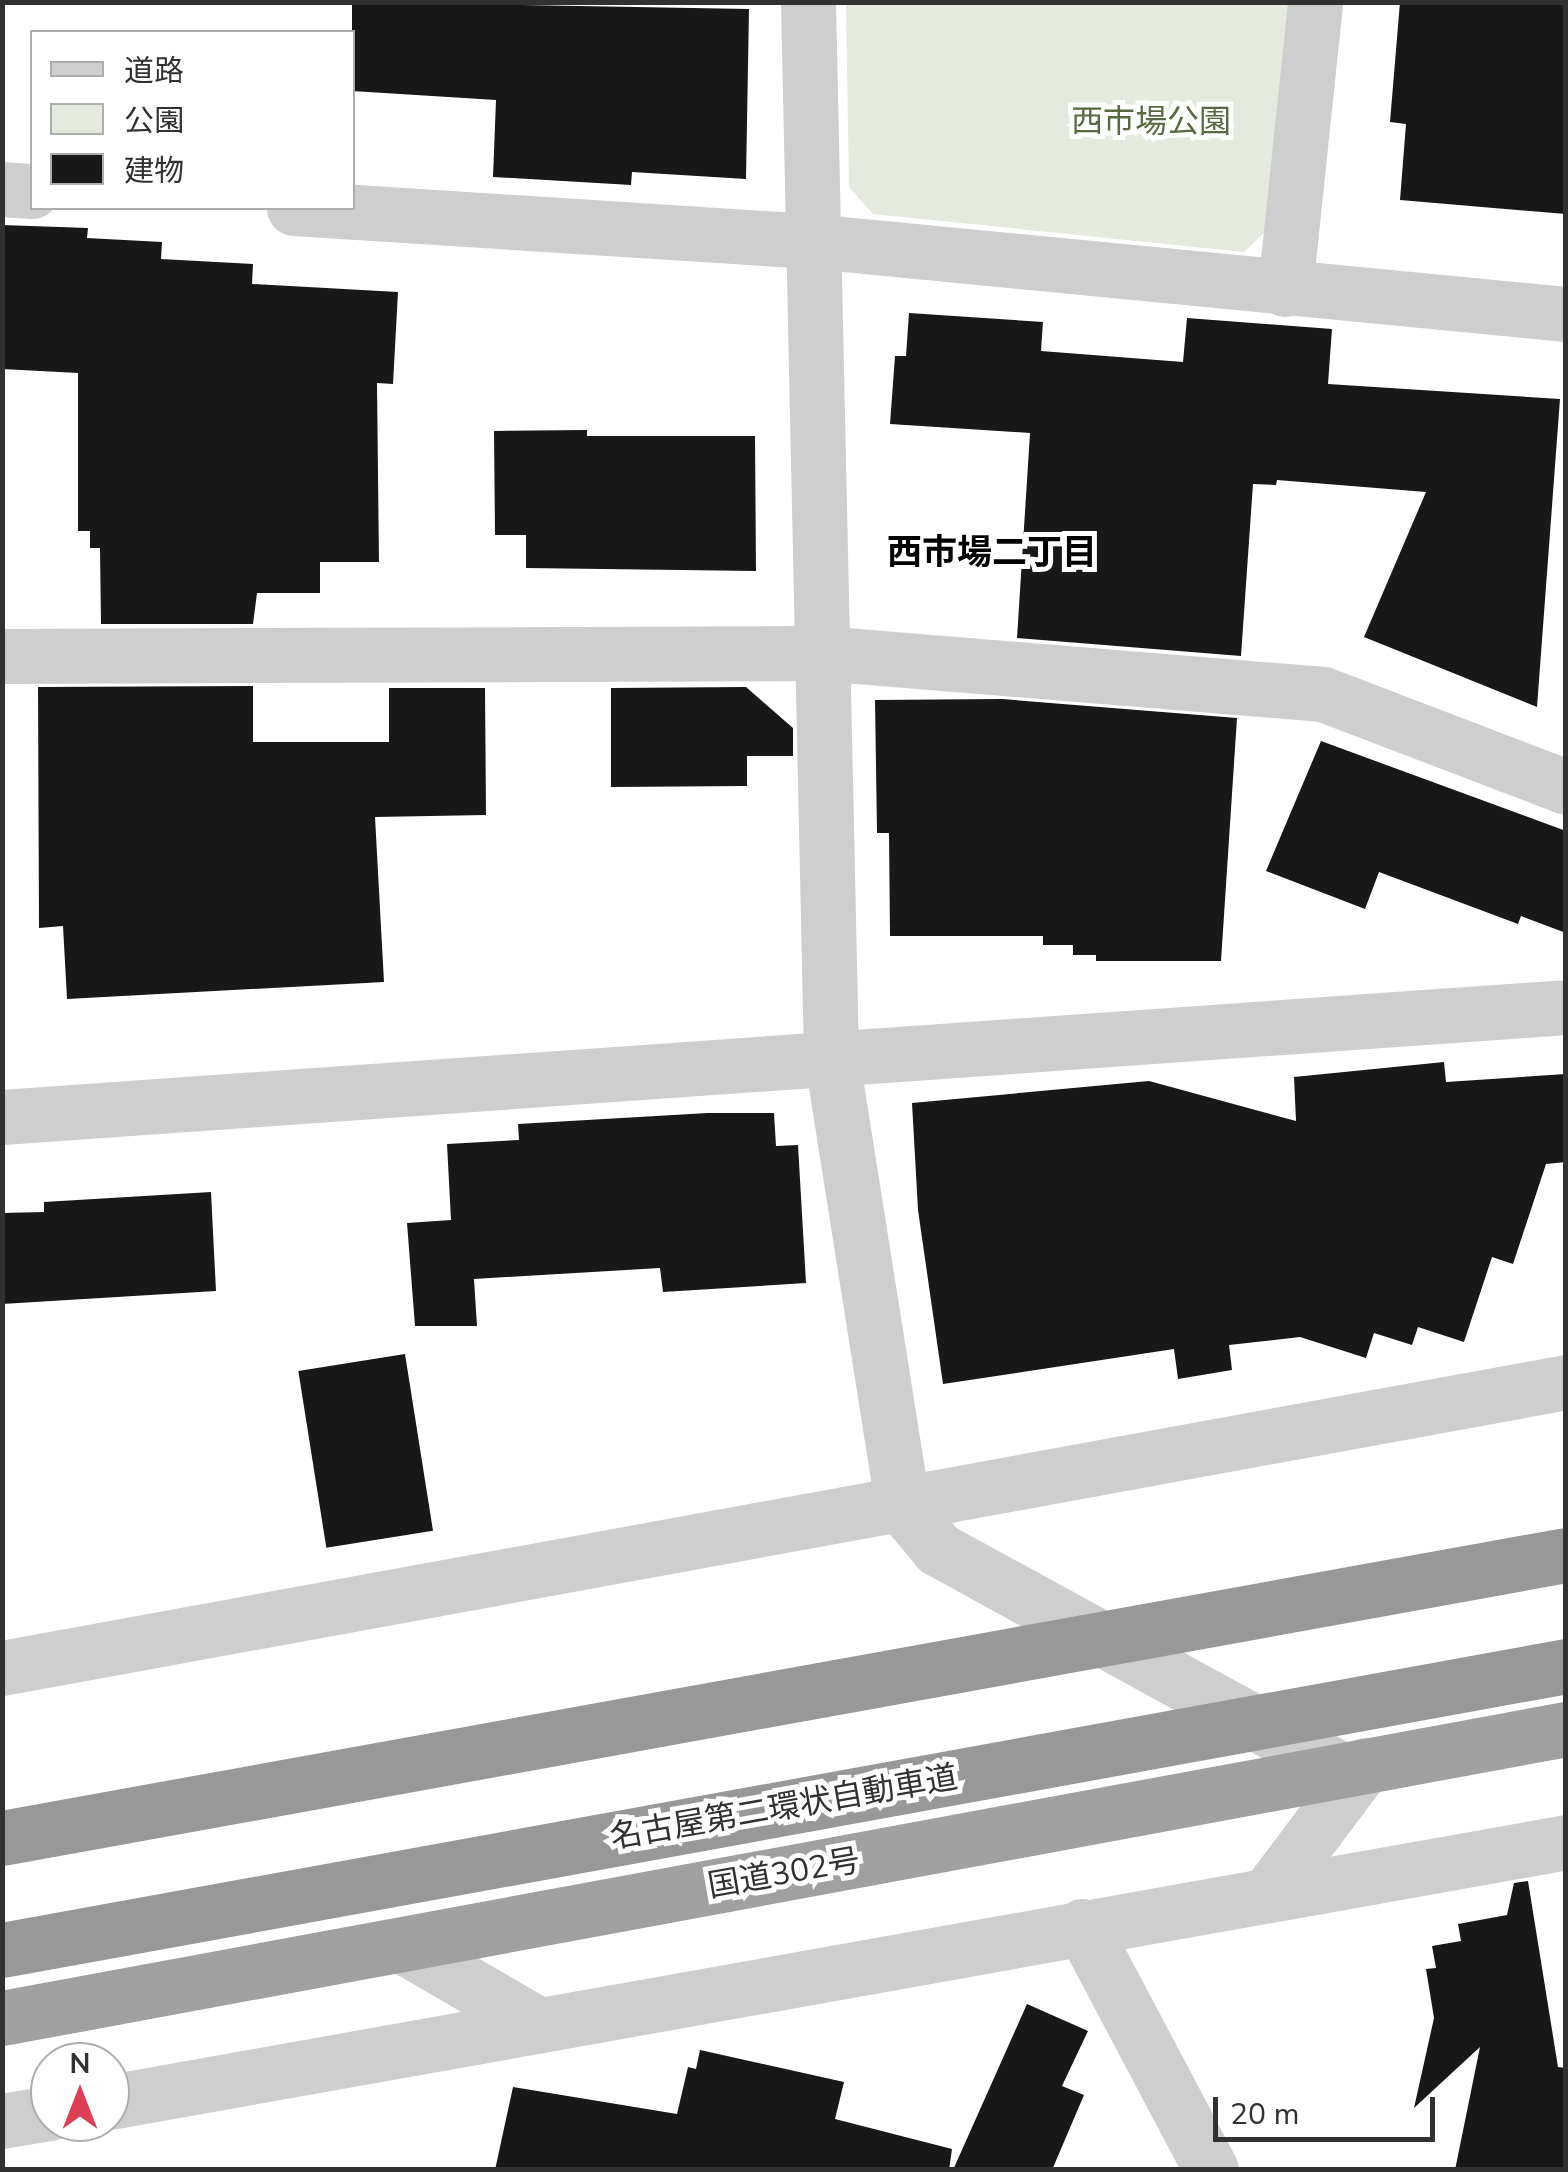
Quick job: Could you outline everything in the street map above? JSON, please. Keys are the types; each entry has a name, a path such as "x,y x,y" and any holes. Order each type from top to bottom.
{"highway":[{"path":"2,1838 1566,1555"},
{"name":"名古屋第二環状自動車道","path":"2,1950 1566,1666"},
{"name":"国道302号","path":"2,2018 1566,1729"}],"street":[{"path":"808,2 831,1054 903,1507 938,1549 1354,1768 1268,1894"},
{"path":"1285,289 1315,2"},
{"path":"2,189 30,190"},
{"path":"325,210 812,241 1566,314"},
{"path":"2,656 820,654 1323,694 1566,787"},
{"path":"2,1116 831,1054 1566,1007"},
{"path":"2,1668 903,1507 1254,1436 1566,1382"},
{"path":"130,2098 1566,1842"},
{"path":"1082,1926 1211,2170"},
{"path":"401,1944 539,2025"},
{"path":"2,2122 30,2117"}],"green space":[{"name":"西市場公園","path":"846,3 1292,3 1270,227 1244,252 873,214 849,187"}],"building":[{"path":"352,2 749,9 746,179 632,172 631,185 493,177 496,100 355,91"},
{"path":"1400,2 1566,2 1566,214 1400,200 1406,124 1390,122"},
{"path":"2,225 88,228 87,238 162,242 161,259 253,264 252,284 398,292 393,384 377,383 379,562 320,562 320,593 257,593 253,624 101,624 100,548 90,548 90,531 78,531 78,373 2,369"},
{"path":"909,313 1043,322 1041,351 1183,362 1187,318 1332,329 1328,384 1560,399 1537,707 1364,637 1426,492 1277,480 1276,485 1253,484 1241,656 1017,638 1030,433 890,424 895,356 906,356"},
{"path":"587,430 587,436 755,436 756,571 526,568 526,535 495,535 494,431"},
{"path":"253,686 253,742 389,742 389,688 485,688 486,815 375,817 384,982 67,999 63,926 39,928 38,687"},
{"path":"746,687 793,728 793,756 747,756 747,786 611,787 611,688"},
{"path":"1002,699 1237,718 1221,961 1096,961 1096,955 1073,955 1073,945 1043,945 1043,936 890,936 889,833 877,833 875,700"},
{"path":"1321,741 1566,831 1566,933 1521,916 1518,924 1379,872 1365,909 1266,871"},
{"path":"1444,1062 1446,1082 1566,1074 1566,1162 1546,1164 1513,1264 1492,1257 1464,1342 1418,1327 1412,1345 1374,1333 1366,1358 1300,1337 1229,1345 1232,1370 1178,1379 1174,1349 943,1384 918,1210 912,1103 1149,1081 1296,1121 1294,1077"},
{"path":"774,1113 776,1146 798,1145 806,1283 663,1292 660,1268 474,1279 477,1326 415,1326 407,1223 451,1220 447,1144 519,1140 518,1124"},
{"path":"211,1192 216,1291 2,1304 2,1213 44,1212 44,1202"},
{"path":"405,1354 433,1531 326,1548 298,1371"},
{"path":"1528,1881 1558,2067 1566,2068 1566,2170 1455,2170 1480,2047 1414,2108 1434,2018 1426,1969 1436,1968 1432,1946 1461,1941 1458,1924 1507,1915 1514,1883"},
{"path":"1027,2004 1088,2031 1062,2086 1084,2095 1052,2170 953,2170"},
{"path":"700,2050 844,2082 835,2119 952,2149 949,2170 495,2170 513,2087 677,2114 688,2067 696,2069"}],"district":[{"name":"西市場二丁目","path":"992,553"}]}
